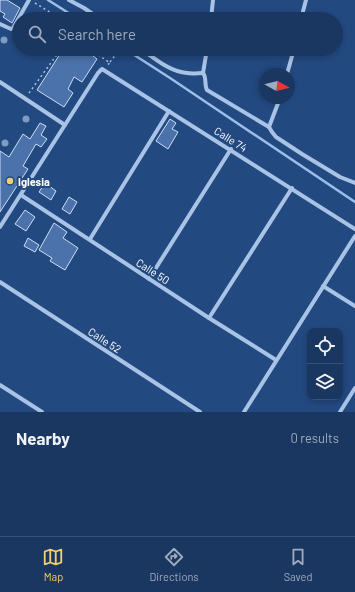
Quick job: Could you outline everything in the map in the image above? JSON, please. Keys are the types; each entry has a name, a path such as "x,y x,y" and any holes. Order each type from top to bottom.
{"street":[{"path":"23,12 30,0"},
{"path":"69,0 90,12"},
{"path":"211,12 213,0"},
{"path":"303,12 306,0"},
{"path":"0,24 10,29 12,28"},
{"path":"151,56 164,65 176,70 186,73 203,73"},
{"path":"206,56 203,73 206,76 207,90 269,127 276,137 302,154 340,177 355,183"},
{"path":"289,68 292,56"},
{"path":"0,226 102,69"},
{"name":"Calle 74","path":"102,69 231,149 355,229"},
{"path":"0,83 26,98 65,125"},
{"path":"269,127 278,104"},
{"path":"90,240 169,111"},
{"path":"149,279 231,149"},
{"path":"209,318 292,188"},
{"name":"Calle 50","path":"21,194 149,279 276,360"},
{"path":"244,412 355,236"},
{"name":"Calle 52","path":"0,282 200,412"},
{"path":"324,286 355,306"},
{"path":"0,385 42,412"},
{"path":"340,412 355,388"}],"path":[{"path":"30,0 50,12"},
{"path":"26,98 56,56"},
{"path":"100,56 110,63"},
{"path":"102,69 110,63 115,56"}],"building":[{"path":"0,0 7,0 20,8 18,12 12,12 12,23 3,17 5,14 0,11"},
{"path":"59,56 93,56 97,59 82,82 74,77 68,89 73,93 64,107 37,90"},
{"path":"170,119 176,123 172,129 178,132 168,149 156,141"},
{"path":"40,123 46,126 41,135 47,139 41,147 36,144 23,166 28,169 0,212 0,151 9,157 23,134 30,139"},
{"path":"45,183 56,191 51,200 39,192"},
{"path":"69,197 77,202 70,214 62,209"},
{"path":"25,210 35,217 26,231 15,224"},
{"path":"54,223 67,232 63,238 78,248 65,270 50,261 52,258 39,250"},
{"path":"28,238 39,245 35,252 24,246"}],"waterway":[{"path":"48,0 67,12"},
{"path":"136,56 355,202"}],"place":[{"name":"Iglesia","path":"10,181"}]}
